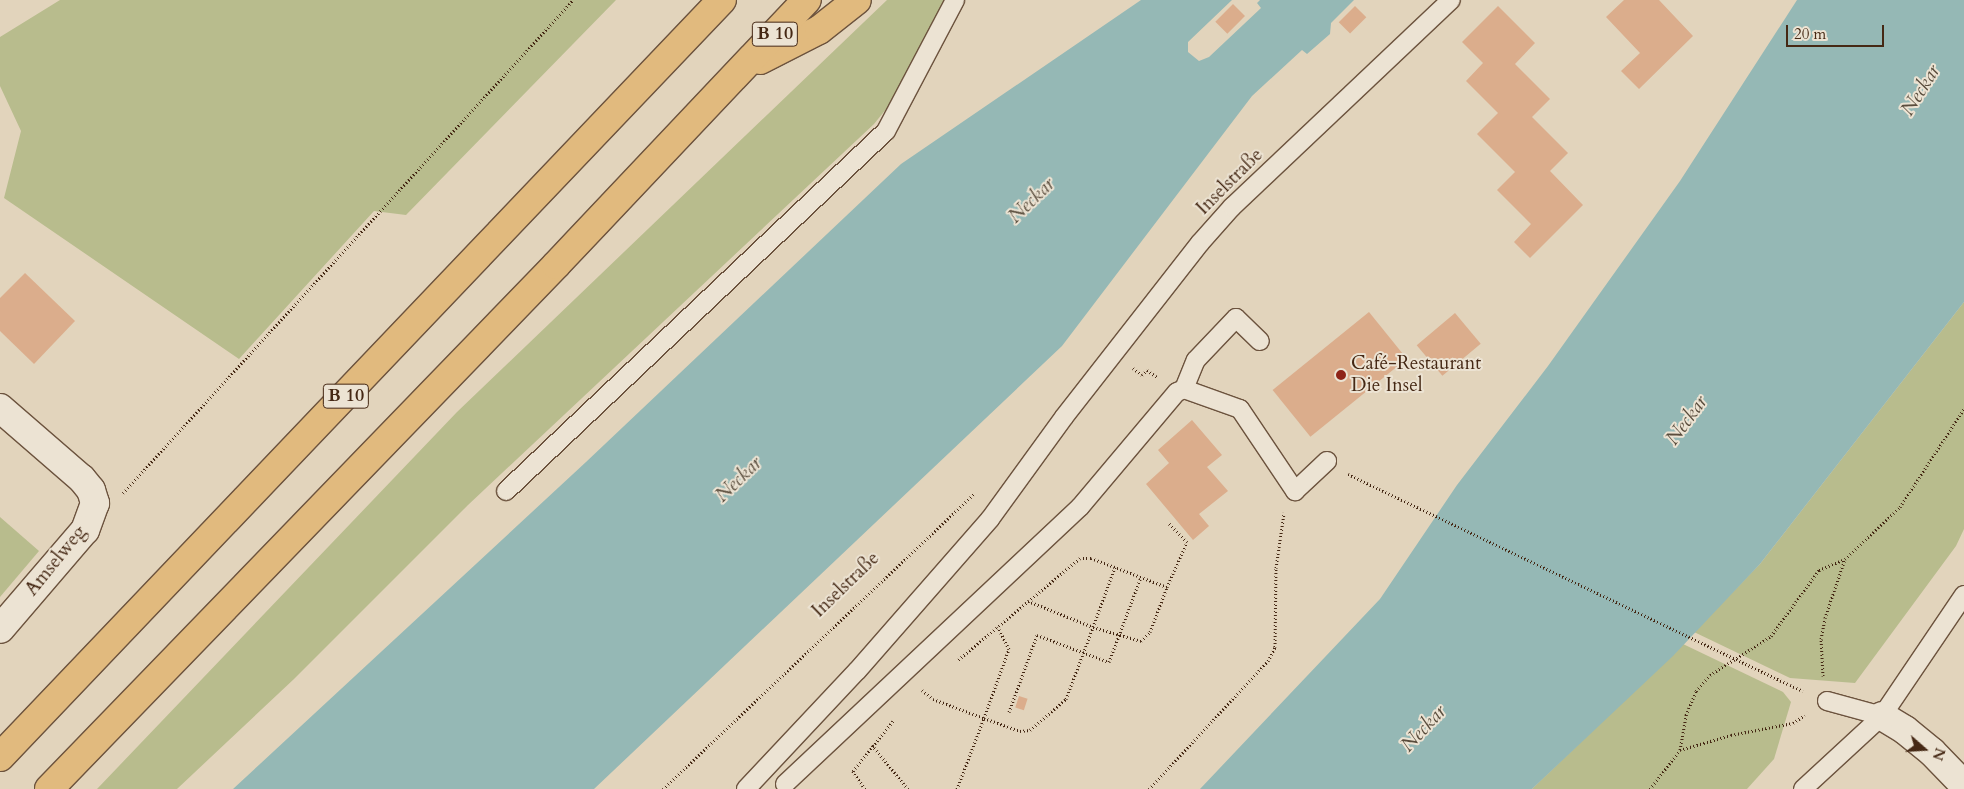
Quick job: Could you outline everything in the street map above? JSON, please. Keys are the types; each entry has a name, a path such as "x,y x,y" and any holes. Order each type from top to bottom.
{"highway":[{"path":"691,34 707,0"},
{"name":"B 10","path":"0,757 722,0"},
{"name":"B 10","path":"49,789 807,0"},
{"path":"743,68 820,30 857,0"}],"street":[{"name":"Amselweg","path":"0,408 82,479 93,497 94,514 85,530 0,629"},
{"path":"1882,716 1905,730 1964,785"}],"lane":[{"path":"506,491 886,131 955,0"},
{"name":"Inselstraße","path":"771,786 799,734 990,519 1064,417 1200,243 1232,207 1451,0"},
{"path":"771,786 1080,507 1180,390 1196,360 1236,318 1260,341"},
{"path":"1180,390 1240,409 1295,490 1327,461"},
{"path":"1804,789 1882,716 1964,595"},
{"path":"1827,701 1882,716"}],"path":[{"path":"94,514 132,486 573,0"},
{"path":"1115,354 1142,375 1147,370 1180,390"},
{"path":"1650,789 1680,750 1686,715 1696,691 1710,675 1771,636 1819,570 1845,559 1900,507 1964,409"},
{"path":"1327,461 1379,488 1790,686"},
{"name":"Inselstraße","path":"663,789 979,490"},
{"path":"1149,789 1268,661 1275,647 1280,530 1286,503 1295,490"},
{"path":"1028,601 1137,642 1148,636 1187,542 1168,522"},
{"path":"952,665 1080,558 1086,556 1167,587"},
{"path":"1680,750 1731,735 1793,723 1827,701 1821,639 1845,559"},
{"path":"922,690 933,698 984,718 1020,731 1030,730 1062,705 1084,652 1115,567"},
{"path":"1008,712 1037,635 1109,662 1141,577"},
{"path":"957,789 1008,655 1008,645 998,627"},
{"path":"916,696 929,684"},
{"path":"865,789 853,771 897,716"},
{"path":"872,745 908,789"}],"green space":[{"path":"60,0 616,0 406,215 374,211 239,359 4,198 21,131 0,86 0,37"},
{"path":"887,0 944,0 887,108 874,124 468,505 294,679 177,789 97,789 457,412"},
{"path":"1964,302 1964,529 1956,546 1855,683 1790,678 1694,632 1760,564"},
{"path":"0,517 39,551 0,597"},
{"path":"1683,644 1783,692 1791,702 1774,759 1747,789 1532,789"}],"water":[{"name":"Neckar","path":"1141,0 1232,0 1188,42 1188,52 1199,61 1209,57 1261,8 1257,3 1260,0 1354,0 1331,23 1330,34 1307,54 1302,50 1252,96 1062,346 594,789 233,789 586,462 901,164"},
{"name":"Neckar","path":"1797,0 1964,0 1964,302 1760,564 1673,656 1532,789 1200,789 1380,599 1457,485 1548,366 1680,181"}],"building":[{"path":"1624,0 1659,0 1693,36 1639,89 1621,71 1640,53 1606,17"},
{"path":"1233,4 1245,16 1227,34 1215,22"},
{"path":"1355,6 1366,17 1350,34 1339,22"},
{"path":"1498,6 1535,43 1515,64 1550,99 1532,117 1568,153 1550,171 1583,205 1530,258 1514,242 1531,224 1497,190 1515,172 1477,134 1498,113 1466,81 1483,63 1462,42"},
{"path":"25,273 75,321 34,364 0,331 0,298"},
{"name":"Café-Restaurant Die Insel","path":"1369,312 1407,359 1310,437 1273,390"},
{"path":"1455,313 1481,344 1442,376 1417,345"},
{"path":"1192,420 1222,455 1207,467 1228,491 1199,514 1209,526 1193,540 1146,484 1169,463 1158,450"},
{"path":"1019,696 1028,699 1024,710 1015,707"}],"place":[{"name":"Café-Restaurant Die Insel","path":"1341,375"}]}
